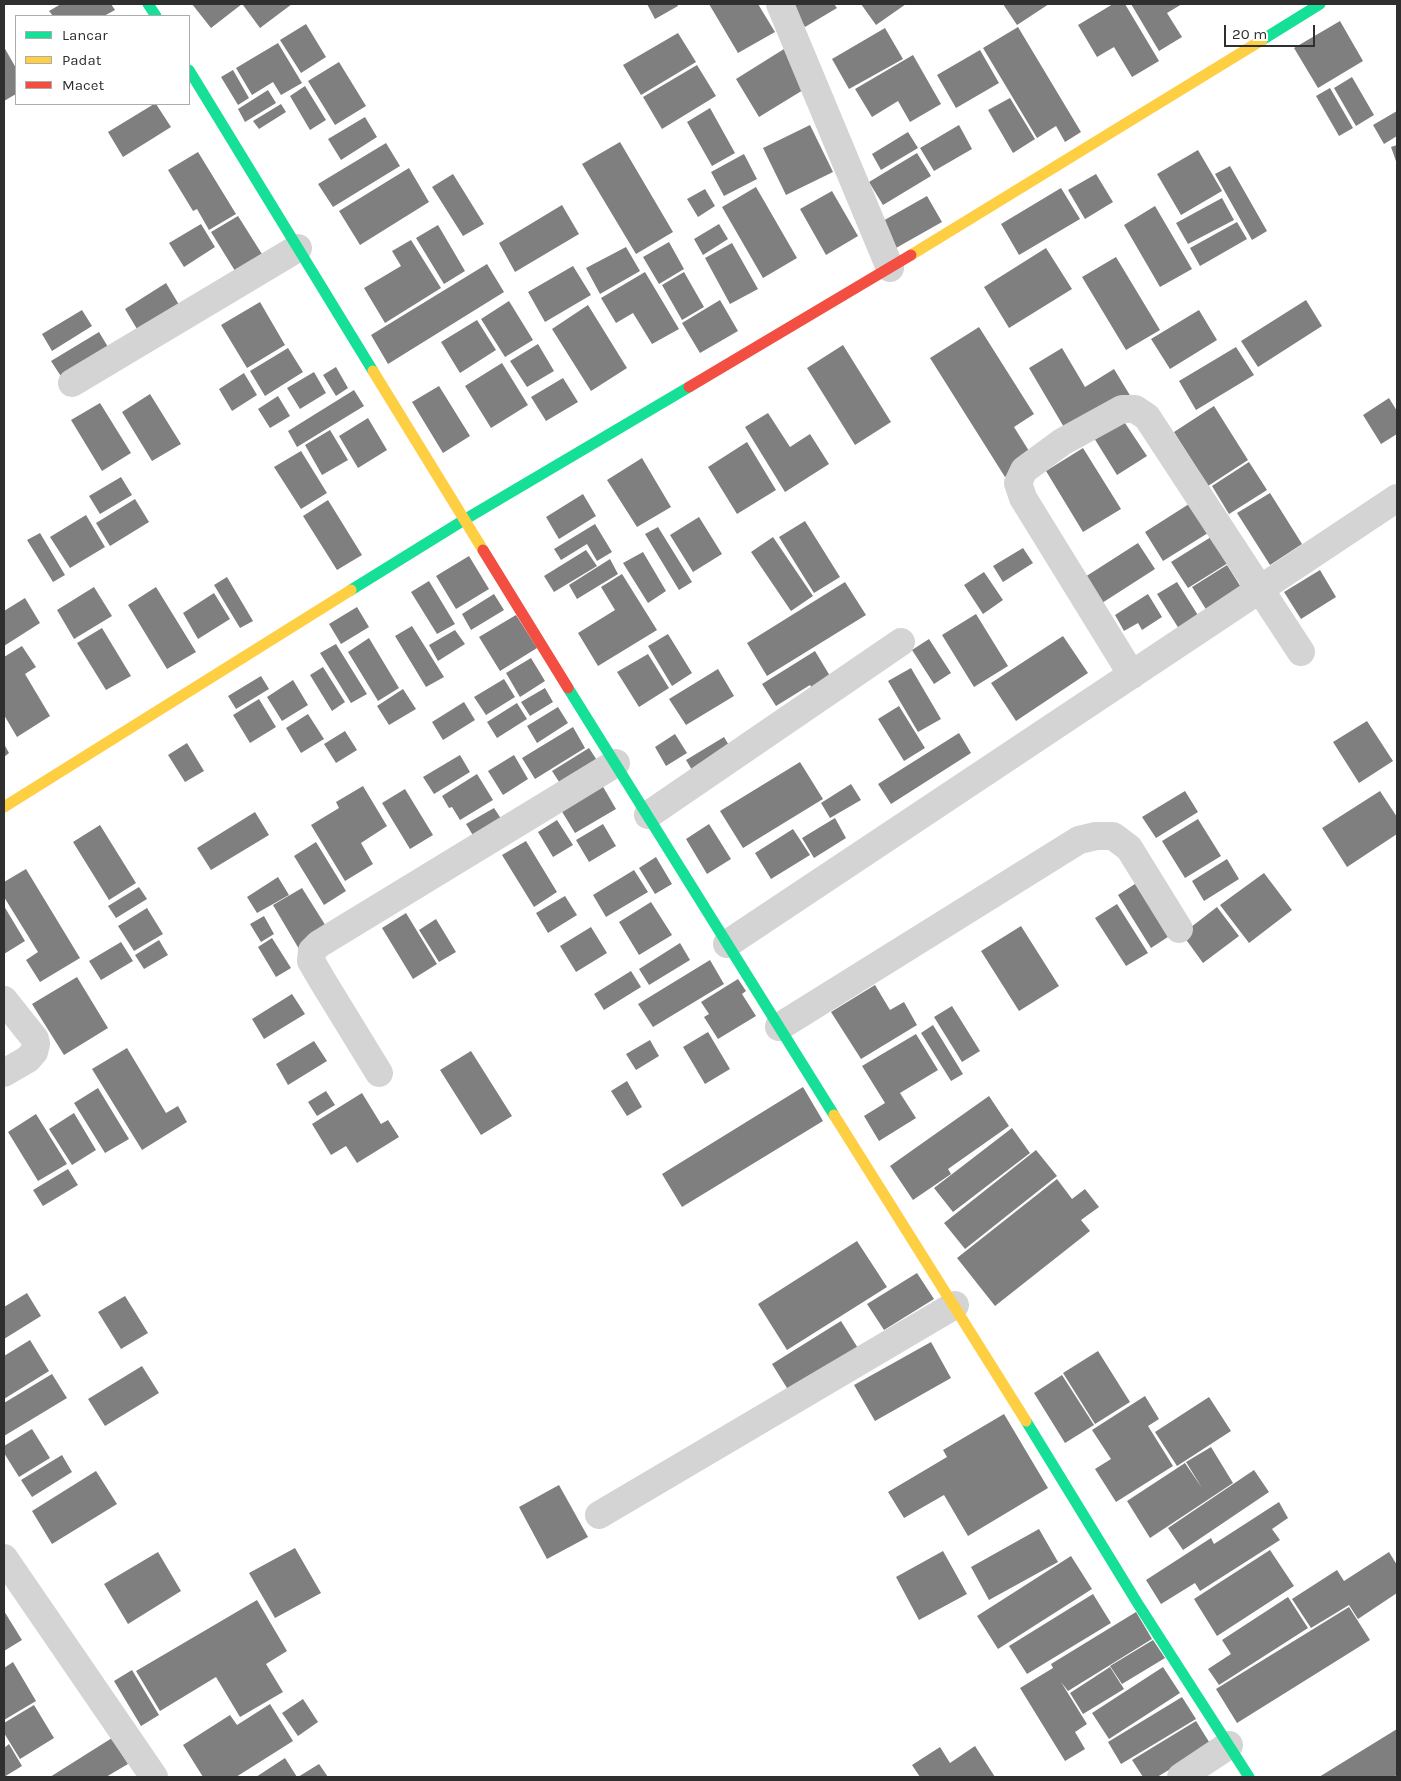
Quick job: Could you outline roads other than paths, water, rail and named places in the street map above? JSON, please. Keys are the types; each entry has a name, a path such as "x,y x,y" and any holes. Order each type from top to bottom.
{"street":[{"path":"148,4 155,15"},
{"path":"780,4 890,268"},
{"path":"4,807 464,520 890,268 1320,4"},
{"path":"190,72 464,520 727,944 954,1305 1138,1604 1249,1777"},
{"path":"72,383 298,248"},
{"path":"1132,675 1023,498 1018,483 1024,470 1062,442 1122,408 1135,409 1147,417 1301,652"},
{"path":"727,944 1397,498"},
{"path":"648,815 901,642"},
{"path":"379,1073 311,961 312,951 319,944 616,763"},
{"path":"779,1026 1079,840 1096,836 1113,836 1129,848 1179,929"},
{"path":"4,1000 35,1039 36,1044 34,1052 28,1059 4,1073"},
{"path":"599,1515 954,1305"},
{"path":"4,1558 154,1777"},
{"path":"1181,1777 1229,1745"}]}
